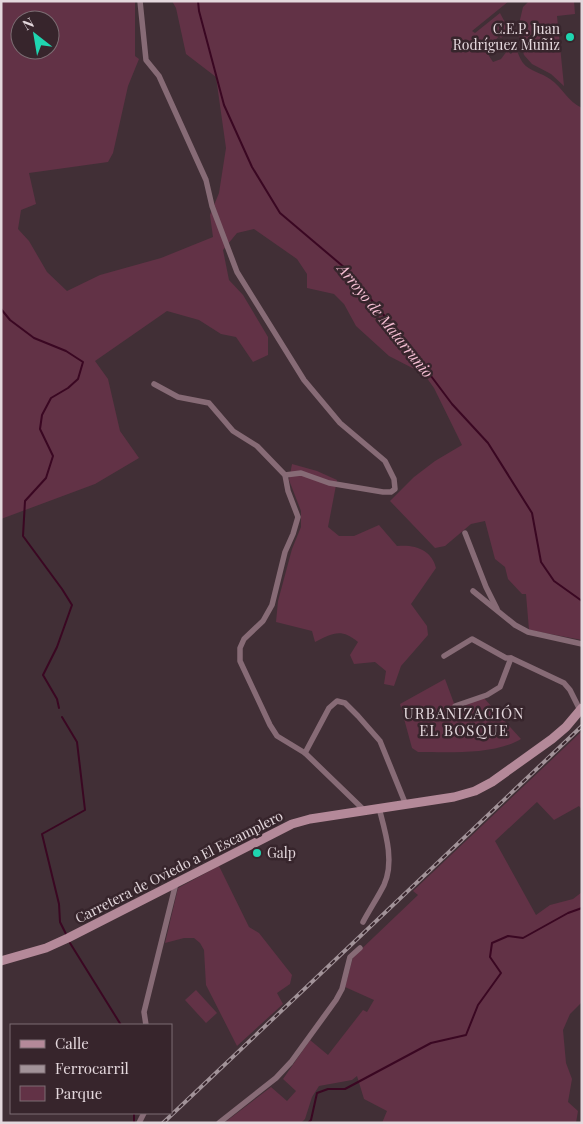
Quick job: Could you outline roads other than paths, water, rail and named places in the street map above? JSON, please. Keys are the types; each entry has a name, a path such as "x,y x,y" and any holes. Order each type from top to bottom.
{"street":[{"path":"140,1 146,60 159,76 206,180 212,206 237,272 304,380 340,423 385,461 394,479 395,489 391,492 383,492 329,483 301,473 285,476"},
{"path":"154,384 178,398 209,403 233,431 257,446 285,476 298,517 285,552 272,605 263,621 244,639 240,648 240,660 277,736 305,753 364,810"},
{"path":"465,533 486,587 500,613"},
{"path":"473,591 515,625 528,632 582,644"},
{"path":"444,656 472,640 506,658 511,658 564,683 581,709"},
{"path":"455,706 487,695 500,687 511,658"},
{"path":"305,753 329,708 337,701 344,704 358,716 380,741 406,805"},
{"name":"Carretera de Oviedo a El Escamplero","path":"1,962 46,948 68,938 292,824 364,810 454,798 475,791 492,782 552,739 566,727 581,709"},
{"path":"362,922 384,884 387,875 387,835 379,808"},
{"path":"146,1024 144,1012 176,883"},
{"path":"219,1123 276,1078 291,1062 336,1000 342,989 350,957 360,948"}],"waterway":[{"name":"Arroyo de Matarrunio","path":"198,1 224,105 252,167 280,213 345,268 401,336 452,404 488,443 532,513 541,562 554,581 582,601"},
{"path":"1,309 10,320 34,338 66,351 83,362 78,379 68,388 51,398 42,415 40,429 53,456 46,478 25,501 23,536 72,605 57,647 43,675 57,699 59,708"},
{"path":"62,717 77,742 85,810 42,834 59,904 60,922 66,934"},
{"path":"308,1123 311,1120 317,1093 328,1089 345,1089 431,1043 466,1035 478,1005 501,973 490,957 492,943 508,936 523,938 568,913 582,908"},
{"path":"70,943 120,1024"},
{"path":"134,1114 134,1123"}],"railway":[{"path":"163,1123 582,726"}],"place":[{"name":"C.E.P. Juan Rodríguez Muñiz","path":"570,37"},
{"name":"Galp","path":"257,853"}],"district":[{"name":"URBANIZACIÓN EL BOSQUE","path":"464,722"}]}
